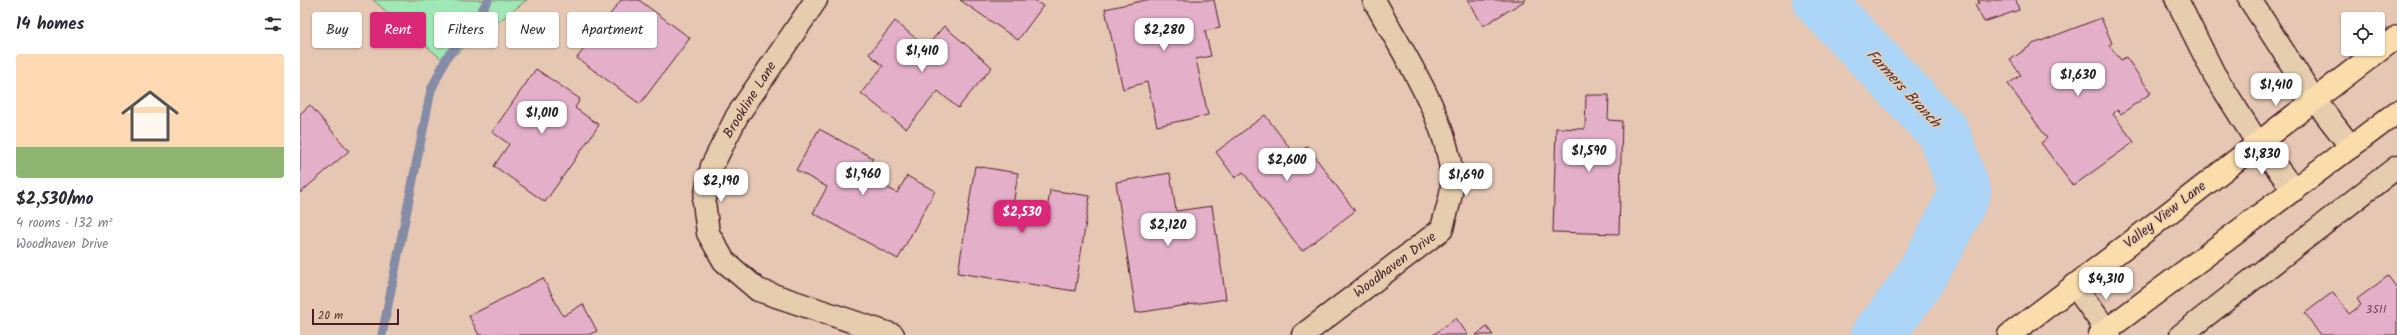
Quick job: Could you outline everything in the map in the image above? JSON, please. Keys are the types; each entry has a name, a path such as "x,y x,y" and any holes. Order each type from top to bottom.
{"main road":[{"name":"Valley View Lane","path":"2009,335 2074,286 2257,142 2397,38"},
{"path":"2106,333 2397,112"}],"street":[{"name":"Brookline Lane","path":"816,0 737,116 712,166 704,202 708,233 724,261 758,290 890,335"},
{"name":"Woodhaven Drive","path":"1303,335 1442,229 1452,182 1446,142 1428,99 1374,0"},
{"path":"2177,0 2214,74 2257,142 2294,190"},
{"path":"2250,0 2314,99 2351,147"},
{"path":"2182,335 2397,167"},
{"path":"2074,286 2106,333"}],"green space":[{"path":"373,0 527,0 511,12 506,12 506,16 498,22 498,12 434,12 434,48 464,48 445,62 426,46 426,12 387,12"}],"building":[{"path":"621,0 639,0 655,12 612,12"},
{"path":"960,0 1034,0 1043,6 1018,40"},
{"path":"1146,0 1214,0 1220,28 1205,31 1211,56 1196,59 1208,115 1157,126 1147,82 1123,89 1105,9"},
{"path":"1468,0 1526,0 1483,26"},
{"path":"1978,0 2016,0 2019,10 1984,22 1975,5 1979,3"},
{"path":"657,13 690,38 640,104 577,58 585,48 657,48"},
{"path":"2101,18 2112,43 2109,45 2121,60 2126,57 2151,93 2121,114 2117,110 2113,114 2134,142 2073,186 2041,143 2047,138 2008,84 2021,75 2010,60 2033,44"},
{"path":"895,21 926,47 944,26 992,67 958,108 938,91 906,129 861,93 883,66 869,54"},
{"path":"536,69 580,99 575,108 599,125 545,202 494,166 509,144 492,132"},
{"path":"1586,95 1609,95 1608,120 1622,121 1619,234 1553,232 1556,128 1585,129"},
{"path":"310,105 349,151 300,193 300,114"},
{"path":"1265,115 1295,155 1307,146 1355,211 1302,251 1243,172 1235,178 1216,152"},
{"path":"819,129 873,158 864,174 897,193 907,176 935,191 898,259 813,213 827,187 796,170"},
{"path":"975,166 1018,173 1013,206 1047,211 1050,190 1090,196 1075,291 958,273"},
{"path":"1170,173 1176,211 1212,206 1226,299 1136,313 1116,182"},
{"path":"2388,276 2397,288 2397,335 2320,335 2305,313 2333,292 2349,314 2361,305 2357,299"},
{"path":"543,278 563,316 583,304 597,331 588,335 479,335 469,316"},
{"path":"1456,318 1468,335 1433,335"},
{"path":"1487,327 1493,335 1476,335"}],"waterway":[{"path":"382,335 431,90 447,57 470,30 488,0"},
{"name":"Farmers Branch","path":"1818,0 1944,133 1965,192 1937,248 1915,284 1891,319 1877,335"}]}
